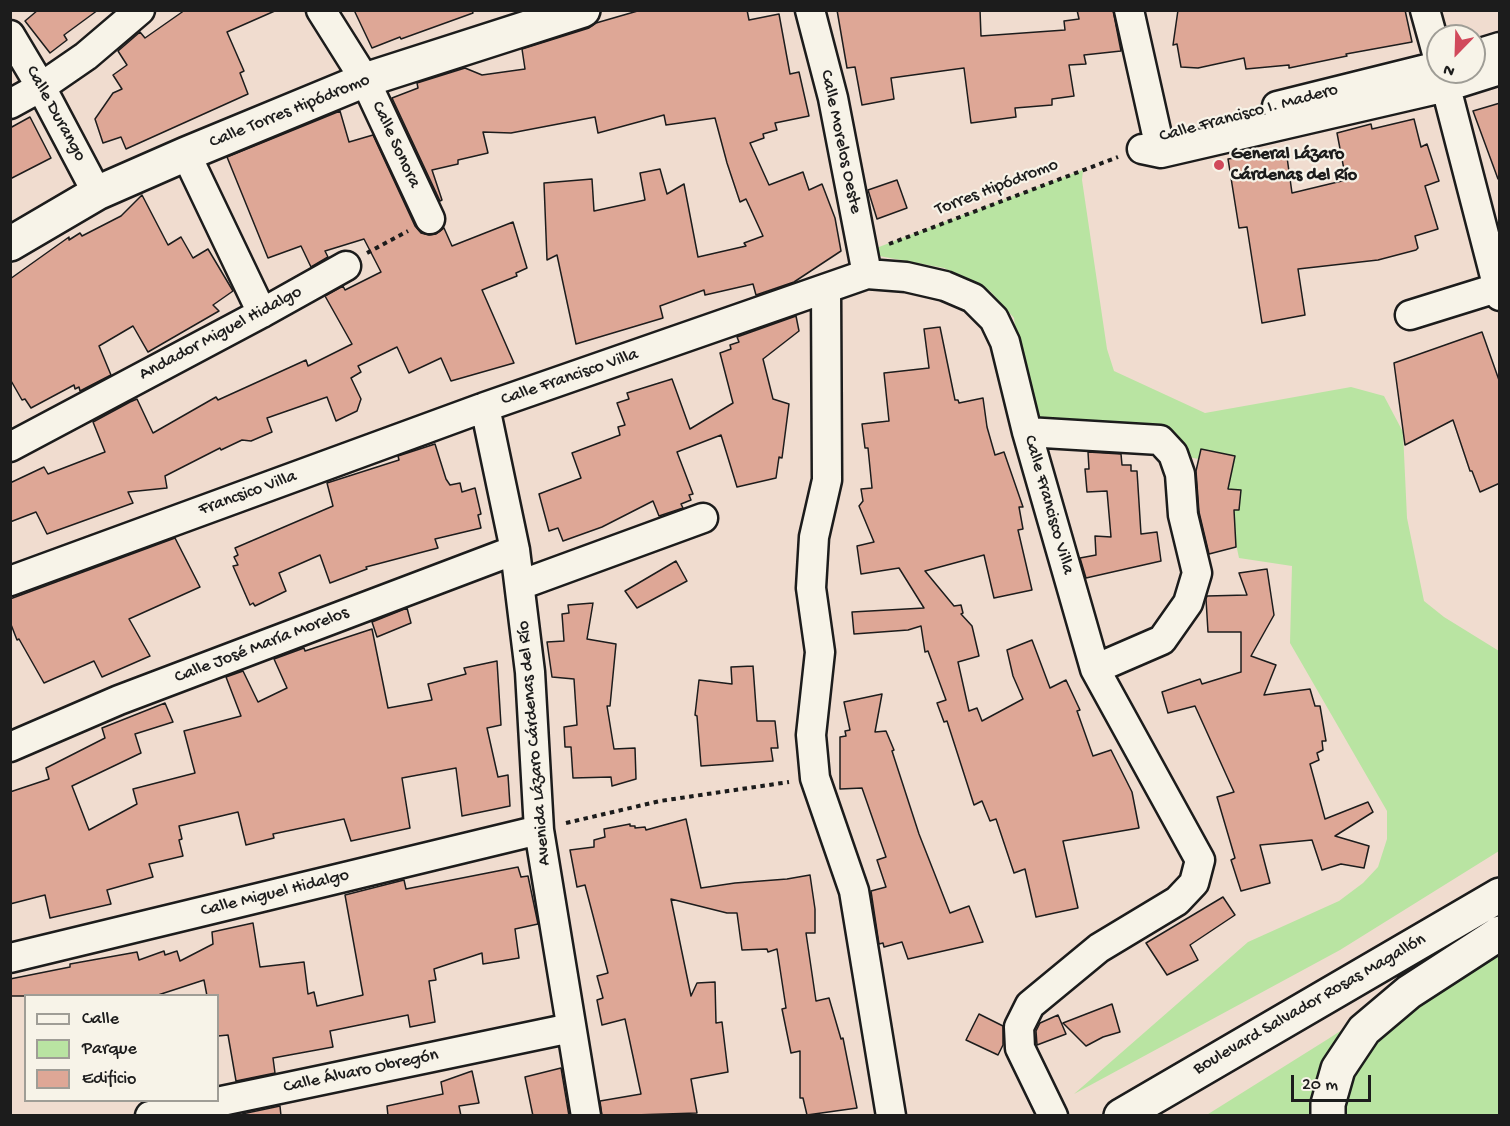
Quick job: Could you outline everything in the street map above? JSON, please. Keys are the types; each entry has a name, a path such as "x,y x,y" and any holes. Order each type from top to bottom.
{"main road":[{"name":"Calle Torres Hipódromo","path":"10,244 98,193 365,80 583,10"},
{"name":"Boulevard Salvador Rosas Magallón","path":"1121,1116 1500,895"},
{"path":"1328,1116 1328,1104 1338,1069 1364,1030 1409,992 1500,933"}],"street":[{"path":"10,104 41,87 86,56 140,10"},
{"name":"Calle Sonora","path":"321,10 365,80 429,219"},
{"name":"Calle Morelos Oeste","path":"810,10 833,98 865,264"},
{"path":"1129,10 1153,146"},
{"name":"Calle Durango","path":"10,35 98,193"},
{"name":"Calle Francisco I. Madero","path":"1153,146 1426,79"},
{"path":"1410,315 1499,291 1444,84"},
{"path":"186,154 262,314"},
{"name":"Calle Francisco Villa","path":"485,407 826,288 865,264 945,286 973,298 994,319 1005,342 1027,432 1095,669 1200,860 1194,883 1177,902 1099,948 1030,1005 1019,1027 1020,1048 1053,1116"},
{"name":"Andador Miguel Hidalgo","path":"10,447 262,314 346,266"},
{"path":"826,288 827,480 814,537 811,588 820,652 811,735 815,778 854,891 891,1116"},
{"name":"Avenida Lázaro Cárdenas del Río","path":"485,407 515,550 520,585 530,672 539,830 586,1116"},
{"name":"Francsico Villa","path":"10,581 485,407"},
{"path":"1027,432 1160,440 1173,453 1180,474 1183,515 1197,573 1188,603 1162,640 1095,669"},
{"path":"520,585 703,518"},
{"name":"Calle José María Morelos","path":"10,747 119,700 515,550"},
{"name":"Calle Miguel Hidalgo","path":"10,958 539,830"},
{"name":"Calle Álvaro Obregón","path":"219,1102 572,1028"},
{"name":"Calle Álvaro Obregón","path":"150,1116 217,1102"}],"path":[{"name":"Torres Hipódromo","path":"865,264 1153,146"},
{"path":"346,266 429,219"},
{"path":"539,830 660,801 815,778"}],"green space":[{"path":"1083,170 1082,180 1107,349 1114,371 1205,413 1351,387 1384,396 1403,432 1407,518 1424,601 1444,617 1499,651 1499,851 1340,950 1074,1094 1248,942 1339,901 1363,883 1378,867 1387,839 1387,811 1290,643 1292,566 1239,558 1219,463 1027,432 1014,318 990,291 944,268 863,253"},
{"path":"1499,929 1499,1115 1205,1116 1328,1039"}],"building":[{"path":"38,10 98,10 64,35 67,40 50,53 25,21"},
{"path":"185,10 277,10 227,32 244,71 240,73 248,94 126,149 121,137 103,143 95,119 113,93 122,89 113,75 127,65 118,51 140,32 145,38"},
{"path":"354,10 472,10 473,13 372,48"},
{"path":"641,10 747,10 749,20 779,14 790,74 799,72 809,116 775,123 777,130 763,134 764,138 750,143 769,185 803,172 809,190 822,184 835,218 841,251 794,282 756,295 753,284 705,295 704,290 660,306 663,318 576,344 557,255 547,260 544,183 592,179 594,211 645,200 640,173 660,169 667,194 684,184 698,257 746,246 744,243 763,236 746,199 740,202 715,118 666,125 664,115 598,133 595,117 511,133 483,132 488,153 458,160 458,164 432,170 442,200 440,201 392,98 418,88 417,83 465,68 482,75 525,69 522,49"},
{"path":"837,10 980,10 981,36 1065,30 1064,21 1079,19 1077,10 1113,10 1121,51 1084,55 1086,64 1069,65 1074,96 1052,99 1052,105 1015,108 1016,117 971,123 964,68 891,78 894,99 862,105 855,67 847,68"},
{"path":"1178,10 1405,10 1412,42 1346,54 1347,56 1289,68 1289,65 1246,69 1244,58 1198,68 1181,67 1177,44 1173,45"},
{"path":"1500,103 1500,179 1498,179 1473,111"},
{"path":"340,111 349,142 373,135 415,226 421,233 436,234 444,228 452,246 513,222 527,268 516,273 517,276 482,290 514,363 451,381 441,358 409,373 397,347 358,366 361,372 351,378 361,399 357,411 336,421 327,397 267,418 272,432 251,441 242,440 221,450 220,448 165,476 167,488 128,492 133,503 47,534 36,512 10,522 10,483 44,467 48,474 105,452 93,422 130,402 137,399 153,433 216,397 218,400 306,360 308,366 352,344 325,296 343,286 345,290 381,272 364,239 325,251 328,257 311,267 301,246 268,258 227,157"},
{"path":"30,117 51,158 10,179 10,128"},
{"path":"1414,119 1421,147 1427,144 1439,181 1425,186 1438,229 1415,236 1418,248 1416,250 1378,260 1298,269 1305,315 1262,323 1247,227 1239,228 1228,159 1286,150 1292,193 1346,180 1337,133 1371,124 1372,129"},
{"path":"897,180 907,208 877,219 868,190"},
{"path":"142,195 168,245 181,237 193,258 208,249 233,291 213,305 219,311 148,352 133,326 99,346 111,375 80,391 79,387 75,389 74,385 31,408 25,399 22,400 10,379 10,279 69,237 69,240 80,233 82,236 121,216"},
{"path":"796,316 799,331 763,359 773,399 789,404 782,458 779,457 776,478 737,487 721,435 677,452 693,494 689,495 691,500 681,504 683,508 659,516 653,501 602,527 563,541 558,528 549,531 539,494 581,478 572,453 620,435 618,427 625,425 617,403 629,399 627,393 672,379 690,429 733,403 720,353 731,349 730,345 739,342 737,337"},
{"path":"940,327 955,400 959,403 983,398 987,427 995,455 1004,452 1023,507 1019,507 1023,529 1018,530 1032,590 994,598 984,555 925,571 954,606 961,605 963,613 961,614 972,626 979,656 958,662 969,711 977,708 982,721 1023,699 1013,676 1007,650 1032,640 1050,688 1066,680 1080,710 1077,711 1093,756 1111,750 1132,792 1139,828 1063,841 1078,908 1036,917 1025,869 1014,873 996,819 990,821 982,801 974,805 947,721 944,722 937,703 946,700 928,651 925,652 921,626 908,630 854,634 852,612 924,608 899,568 861,574 857,546 874,542 859,506 863,501 861,489 872,488 868,448 865,448 862,424 889,421 884,373 929,368 924,329"},
{"path":"1482,332 1500,383 1500,483 1480,492 1472,471 1470,471 1453,420 1405,445 1394,363"},
{"path":"435,444 450,485 460,483 462,492 475,488 481,514 478,515 481,528 435,539 438,548 366,567 367,569 330,583 320,555 279,573 286,591 255,606 253,603 250,605 233,566 238,565 234,557 238,555 235,548 333,506 327,483 399,460 398,456"},
{"path":"1201,449 1235,456 1228,489 1241,490 1239,510 1234,510 1236,547 1209,554 1199,512 1196,471"},
{"path":"1088,452 1121,454 1122,465 1131,465 1131,471 1137,471 1141,534 1157,532 1161,561 1086,578 1080,558 1096,555 1095,536 1111,537 1107,491 1087,492 1085,469 1089,469"},
{"path":"175,538 200,587 129,619 150,656 102,677 94,661 44,683 19,639 17,640 10,622 10,599"},
{"path":"676,561 687,581 637,608 625,591"},
{"path":"1267,569 1274,615 1251,656 1276,665 1264,695 1310,689 1315,706 1320,706 1326,741 1322,741 1323,750 1317,753 1319,760 1310,764 1325,819 1368,802 1373,812 1335,836 1369,846 1364,868 1341,864 1322,870 1312,840 1260,845 1270,883 1241,891 1231,860 1235,858 1217,797 1234,792 1195,706 1168,713 1162,692 1200,679 1202,684 1241,672 1241,632 1208,632 1206,599 1207,596 1247,595 1239,573"},
{"path":"593,603 587,639 616,644 610,706 607,706 614,749 635,748 636,779 612,786 611,777 573,778 571,747 565,747 564,727 577,725 574,679 552,677 547,642 564,641 562,614 569,613 568,605"},
{"path":"407,608 411,623 377,637 372,622"},
{"path":"372,629 388,708 432,700 428,684 466,674 464,668 497,661 501,725 487,728 498,777 508,775 510,806 462,816 456,768 402,778 410,828 351,841 344,819 273,834 274,838 246,845 238,812 179,826 182,839 179,840 183,856 149,864 153,877 107,890 111,904 50,918 45,895 10,904 10,792 49,779 46,768 105,738 102,728 165,703 173,722 135,734 141,753 72,786 89,830 137,804 133,789 195,773 184,731 241,716 226,677 243,671 258,702 287,688 274,659"},
{"path":"753,666 757,721 775,721 778,748 771,748 773,761 701,766 697,716 695,715 699,680 732,684 731,667"},
{"path":"882,694 875,732 886,731 894,750 892,751 919,834 950,913 969,906 983,942 908,959 902,942 884,947 883,943 879,944 871,891 886,887 877,860 886,857 862,788 840,789 840,737 846,736 845,731 850,730 844,702"},
{"path":"686,819 701,888 810,875 815,909 815,933 806,933 816,1001 829,998 841,1039 843,1038 857,1108 807,1115 803,1098 800,1098 800,1051 791,1053 782,1009 786,1008 777,949 768,952 767,949 742,950 737,913 727,913 671,899 691,996 697,983 715,982 716,1023 722,1022 728,1072 691,1079 697,1113 602,1116 600,1101 641,1094 625,1019 602,1025 597,1000 603,998 597,976 608,973 585,885 577,887 570,850 594,847 594,840 605,837 604,829 630,824 635,828 645,827 646,830"},
{"path":"518,867 521,877 528,876 538,924 515,929 519,958 483,964 482,953 434,969 436,980 429,981 435,1022 410,1027 408,1015 330,1031 333,1047 273,1058 275,1073 236,1081 228,1035 219,1036 219,994 207,994 204,980 161,994 24,994 24,996 10,996 10,979 70,967 70,964 137,952 139,960 164,951 165,955 177,951 180,961 213,944 212,932 253,923 260,967 304,962 308,994 314,992 317,1006 363,995 345,895 404,880 406,889"},
{"path":"1223,897 1235,915 1190,945 1198,960 1167,975 1146,943"},
{"path":"1112,1004 1120,1032 1103,1037 1086,1046 1063,1023"},
{"path":"979,1014 1003,1026 1003,1045 998,1055 966,1040"},
{"path":"1058,1015 1066,1034 1037,1045 1036,1031 1040,1023"},
{"path":"561,1068 569,1116 533,1116 525,1077"},
{"path":"472,1071 479,1103 459,1106 461,1116 388,1116 387,1106 443,1094 441,1082"},
{"path":"280,1106 281,1116 243,1116 242,1114"}],"place":[{"name":"General Lázaro Cárdenas del Río","path":"1219,165"}]}
